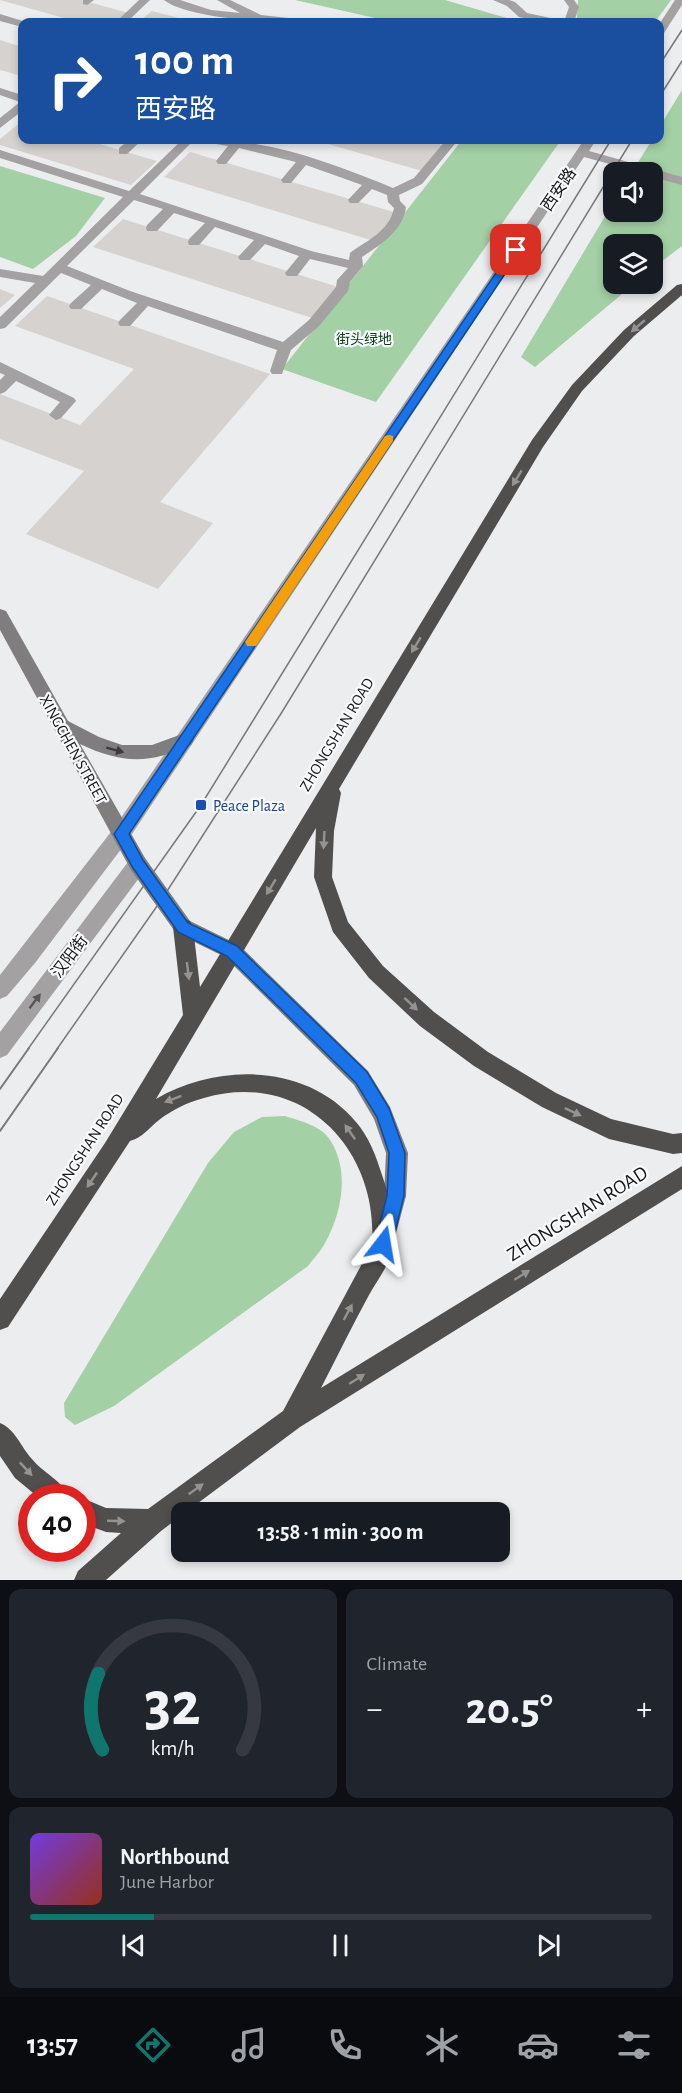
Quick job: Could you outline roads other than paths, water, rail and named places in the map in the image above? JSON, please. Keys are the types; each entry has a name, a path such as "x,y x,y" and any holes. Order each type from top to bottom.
{"highway":[{"name":"ZHONGSHAN ROAD","path":"0,1319 112,1150 537,444 585,380 629,333 682,288"},
{"path":"333,782 325,831 323,877 340,926 376,972 427,1019 481,1059 549,1100 609,1129 673,1144 682,1143"},
{"path":"183,927 194,1015"},
{"path":"112,1150 137,1124 164,1102 196,1090 236,1082 285,1089 311,1098 343,1123 365,1155 377,1192 383,1244 292,1419"},
{"name":"ZHONGSHAN ROAD","path":"87,1580 152,1521 292,1419 682,1177"},
{"path":"0,1435 24,1469 42,1484"},
{"path":"96,1516 106,1520 152,1521"}],"street":[{"path":"125,18 145,0"},
{"path":"169,0 210,13 259,18"},
{"path":"222,0 259,18"},
{"path":"498,0 511,4 523,15 537,18"},
{"path":"569,0 574,7 570,18"},
{"path":"664,25 680,3"},
{"path":"179,18 190,8"},
{"path":"0,17 18,23"},
{"path":"0,91 18,98"},
{"path":"0,124 18,108"},
{"path":"123,150 131,144"},
{"path":"0,325 184,144"},
{"path":"222,161 236,144"},
{"path":"241,144 305,159 393,193 418,181 449,144"},
{"path":"586,146 625,162"},
{"name":"西安路","path":"0,990 28,957 121,834 586,146"},
{"path":"0,154 172,208 307,254 356,266"},
{"path":"287,180 305,159"},
{"path":"663,176 682,181"},
{"path":"354,200 370,183"},
{"path":"277,371 285,348 314,323 343,288 344,280 351,275 356,266 355,256 371,246 400,213 400,207 394,202 393,193"},
{"path":"152,228 172,208"},
{"path":"194,242 213,222"},
{"path":"245,257 262,239"},
{"path":"292,273 307,254"},
{"path":"58,267 146,301 285,348"},
{"path":"0,273 45,280"},
{"path":"76,306 100,284"},
{"path":"125,323 146,301"},
{"path":"0,367 69,401 56,416"},
{"path":"0,389 14,374"},
{"name":"XINGCHEN STREET","path":"0,615 138,864 183,927 232,951 361,1078 383,1114 397,1153 395,1196 383,1244"},
{"path":"62,726 89,741 118,752 146,754 166,751 185,740"},
{"name":"汉阳街","path":"0,1048 138,864"}],"tram line":[{"path":"664,58 682,30"},
{"path":"664,90 682,61"},
{"path":"28,1049 201,805 609,144"},
{"path":"57,1049 162,899 282,712 630,144"},
{"path":"0,1089 29,1048"},
{"path":"0,1131 58,1048"}],"place":[{"name":"Peace Plaza","path":"201,805"}],"park label":[{"name":"街头绿地","path":"364,339"}]}
